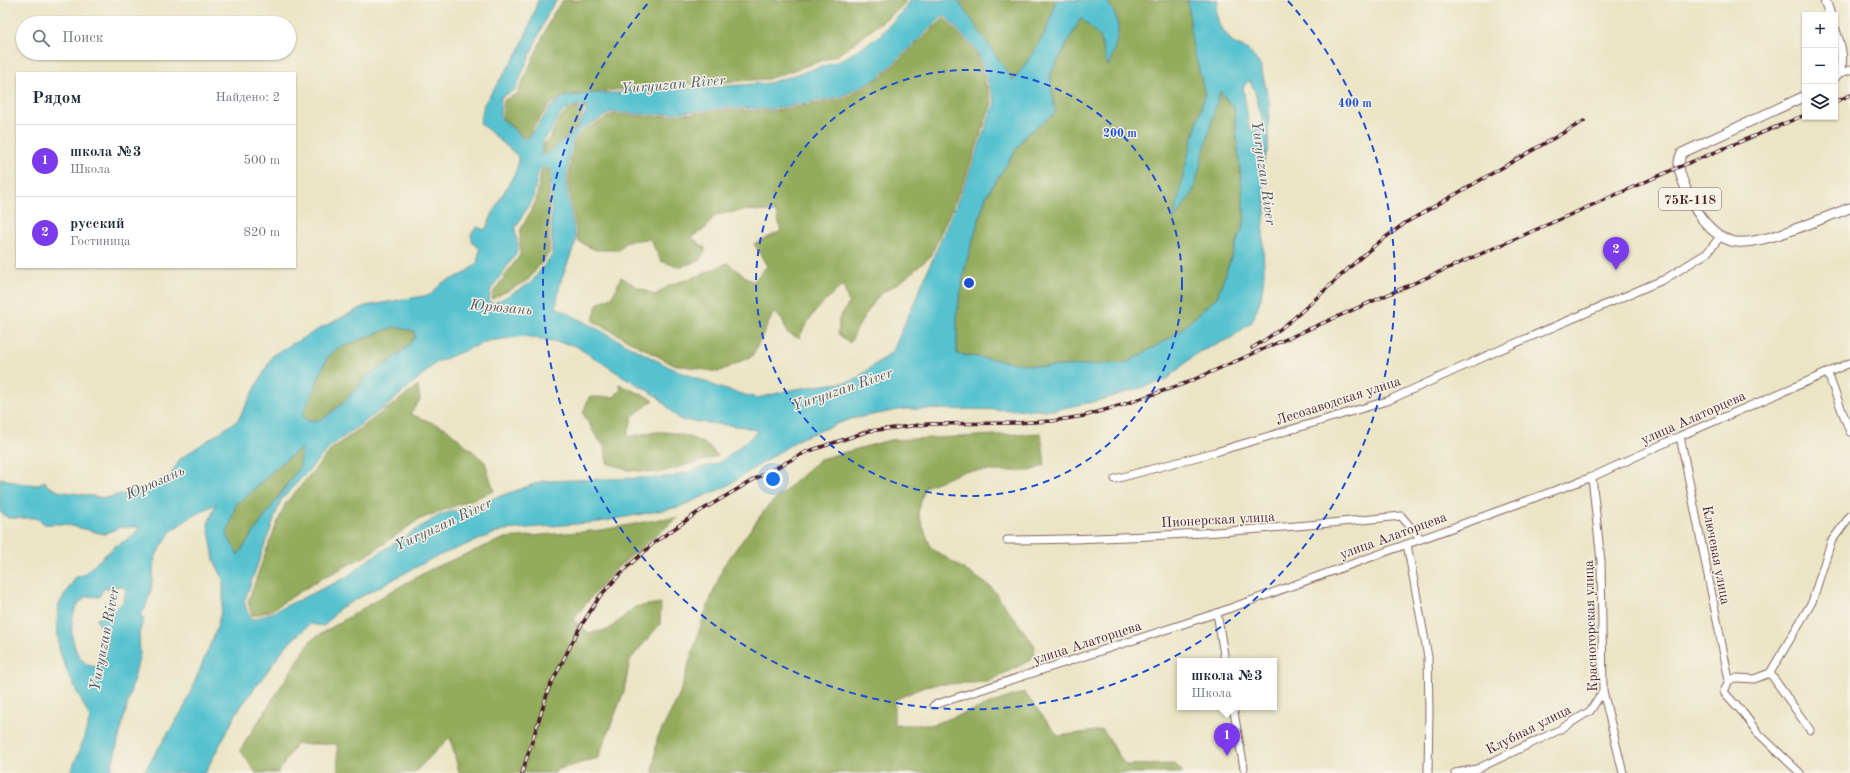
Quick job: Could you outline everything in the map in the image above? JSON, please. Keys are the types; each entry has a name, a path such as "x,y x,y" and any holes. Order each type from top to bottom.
{"main road":[{"path":"1825,0 1829,12"},
{"path":"1838,42 1842,57 1842,64 1838,71"},
{"name":"75К-118","path":"1720,237 1700,215 1690,198 1679,168 1678,159 1682,153 1692,147 1802,97"},
{"path":"1720,237 1732,242 1751,242 1769,238 1850,208"}],"street":[{"path":"1838,74 1850,70"},
{"name":"Лесозаводская улица","path":"1115,480 1387,401 1665,279 1707,253 1720,237"},
{"name":"улица Алаторцева","path":"934,705 1217,613 1420,538 1592,477 1680,436 1828,374 1850,363"},
{"path":"1828,374 1850,432"},
{"name":"Ключевая улица","path":"1680,436 1729,680 1724,692 1744,714 1757,732 1800,773"},
{"name":"Красногорская улица","path":"1592,477 1601,561 1603,691 1623,773"},
{"name":"Пионерская улица","path":"1007,540 1220,533 1308,526 1401,516 1420,538"},
{"path":"1729,680 1737,678 1754,679 1770,673 1812,602 1831,542 1850,516"},
{"path":"1407,544 1428,657 1428,773"},
{"path":"1217,613 1224,658"},
{"path":"1770,673 1810,730"},
{"name":"Клубная улица","path":"1455,773 1477,769 1559,730 1590,711 1603,691"},
{"path":"1234,710 1244,768"}],"green space":[{"path":"563,0 905,0 904,5 838,55 768,79 631,88 564,96 550,105 534,126 527,140 502,118 504,100 517,94 553,14"},
{"path":"958,0 1055,0 1050,22 1045,32 1033,53 1013,81"},
{"path":"1106,0 1188,0 1192,43 1205,94 1186,163 1174,219 1193,192 1219,91 1234,108 1245,220 1217,297 1174,336 1126,363 1044,367 957,354 957,312 966,263 986,196 1025,136 1055,113 1050,75 1081,18 1100,37 1108,67 1118,33 1116,17"},
{"path":"944,18 976,52 992,103 965,179 930,257 903,280 880,294 863,318 850,343 838,334 839,319 849,303 843,285 812,315 799,338 787,333 783,321 774,312 752,356 718,372 672,364 593,321 597,304 613,296 621,277 637,287 655,295 670,285 698,276 727,263 753,282 767,266 754,244 781,231 776,212 745,210 715,215 706,228 691,237 706,249 699,261 679,267 661,261 650,239 627,241 619,250 595,250 578,241 568,184 573,144 581,132 613,114 654,117 726,110 772,111 842,99 880,78"},
{"path":"585,107 575,129 554,149 549,158 543,157 543,144 550,138 559,119 568,110"},
{"path":"542,167 549,168 549,253 528,280 492,299 494,291 520,255 520,231 536,201"},
{"path":"394,327 414,330 415,337 407,347 388,363 370,374 342,404 323,419 307,421 302,417 327,358 338,348"},
{"path":"619,384 654,400 633,416 627,437 658,432 674,433 707,445 718,456 658,473 628,470 607,463 605,448 594,433 583,413 589,397 614,397 621,389"},
{"path":"418,386 420,400 410,414 446,428 485,462 494,491 418,520 368,555 317,581 270,611 252,616 248,602 285,504 333,448"},
{"path":"1041,433 1045,465 1031,471 965,471 925,487 918,513 931,548 990,586 1035,646 1034,658 988,682 929,685 894,700 894,725 931,725 1024,692 1058,736 1103,730 1125,765 1175,764 1184,773 653,773 657,739 679,696 703,618 724,565 767,507 820,459 890,440"},
{"path":"302,448 300,466 238,555 226,535 236,504 248,495 280,464"},
{"path":"677,518 618,567 577,614 574,621 589,633 608,630 635,607 661,603 660,624 630,660 624,692 598,758 556,770 555,773 459,773 450,737 414,773 338,773 337,744 296,744 278,773 256,773 240,750 311,640 383,596 433,568 505,538 602,530 661,519"}],"water":[{"name":"Юрюзань","path":"538,0 557,0 549,11 515,90 501,97 500,117 526,141 551,107 563,97 594,93 618,93 632,89 682,89 769,83 840,61 877,38 907,7 910,0 958,0 1013,81 1033,53 1045,32 1050,22 1055,0 1106,0 1116,17 1118,25 1117,41 1108,67 1100,37 1081,18 1050,75 1055,113 1025,136 986,196 966,263 957,312 957,354 1044,367 1126,363 1174,336 1217,297 1245,220 1234,108 1220,91 1193,192 1173,221 1186,163 1205,94 1192,43 1188,0 1218,0 1216,10 1219,25 1233,43 1248,50 1261,66 1269,103 1268,149 1261,170 1266,204 1263,231 1264,276 1261,298 1252,322 1231,338 1197,353 1166,380 1101,400 1054,410 904,409 850,419 801,438 725,487 679,507 599,522 503,530 433,558 340,608 324,626 310,624 285,647 237,712 205,773 143,773 184,708 217,628 223,603 223,579 214,560 208,524 216,504 192,516 171,531 155,557 151,590 145,609 140,615 144,618 139,633 140,654 110,773 70,773 80,750 90,718 68,674 59,649 57,623 59,604 76,577 83,575 114,547 130,538 141,527 121,527 104,534 64,524 45,524 36,518 8,518 0,512 0,478 19,483 39,485 41,482 46,482 46,485 58,491 105,498 142,490 170,476 180,459 238,420 273,355 321,328 365,306 430,295 442,283 464,274 477,263 480,249 473,243 471,234 477,227 485,230 517,169 518,156 480,123 484,104 519,51","holes":["944,15 977,51 995,102 967,179 893,351 853,381 795,389 757,398 723,389 669,367 556,307 560,283 576,241 566,184 571,144 580,130 612,112 654,115 725,108 772,109 841,97 879,77","1249,80 1254,89 1263,121 1253,132 1249,127 1243,87","586,105 586,112 576,130 554,150 551,166 552,255 531,283 495,303 489,302 491,289 516,254 518,245 515,229 533,197 542,155 542,142 549,134 559,116 569,108","394,327 414,331 415,337 407,347 388,363 370,374 342,404 323,419 308,421 302,417 327,358 338,348","525,336 574,345 657,396 680,420 745,427 759,431 721,462 672,477 543,481 440,515 371,558 345,578 271,613 251,620 244,602 281,500 332,445 389,404 437,362 488,341","302,448 300,466 238,555 227,535 236,504 248,495 280,464","121,586 126,589 125,596 120,605 116,609 96,620 108,636 103,667 90,666 82,660 75,647 72,630 72,622 76,607 87,596 99,597 103,589"]}],"waterway":[{"name":"Yuryuzan River","path":"529,174 534,164 551,159 565,147"}],"railway":[{"path":"1838,101 1850,95"},
{"path":"522,773 549,688 579,629 600,596 623,571 655,542 697,513 753,480 806,452 869,431 928,424 1052,421 1084,416 1122,405 1186,383 1679,167 1802,116"},
{"path":"1252,348 1286,325 1362,256 1405,223 1584,121"}],"place":[{"name":"русский","path":"1616,270"},
{"name":"школа №3","path":"1227,756"}]}
